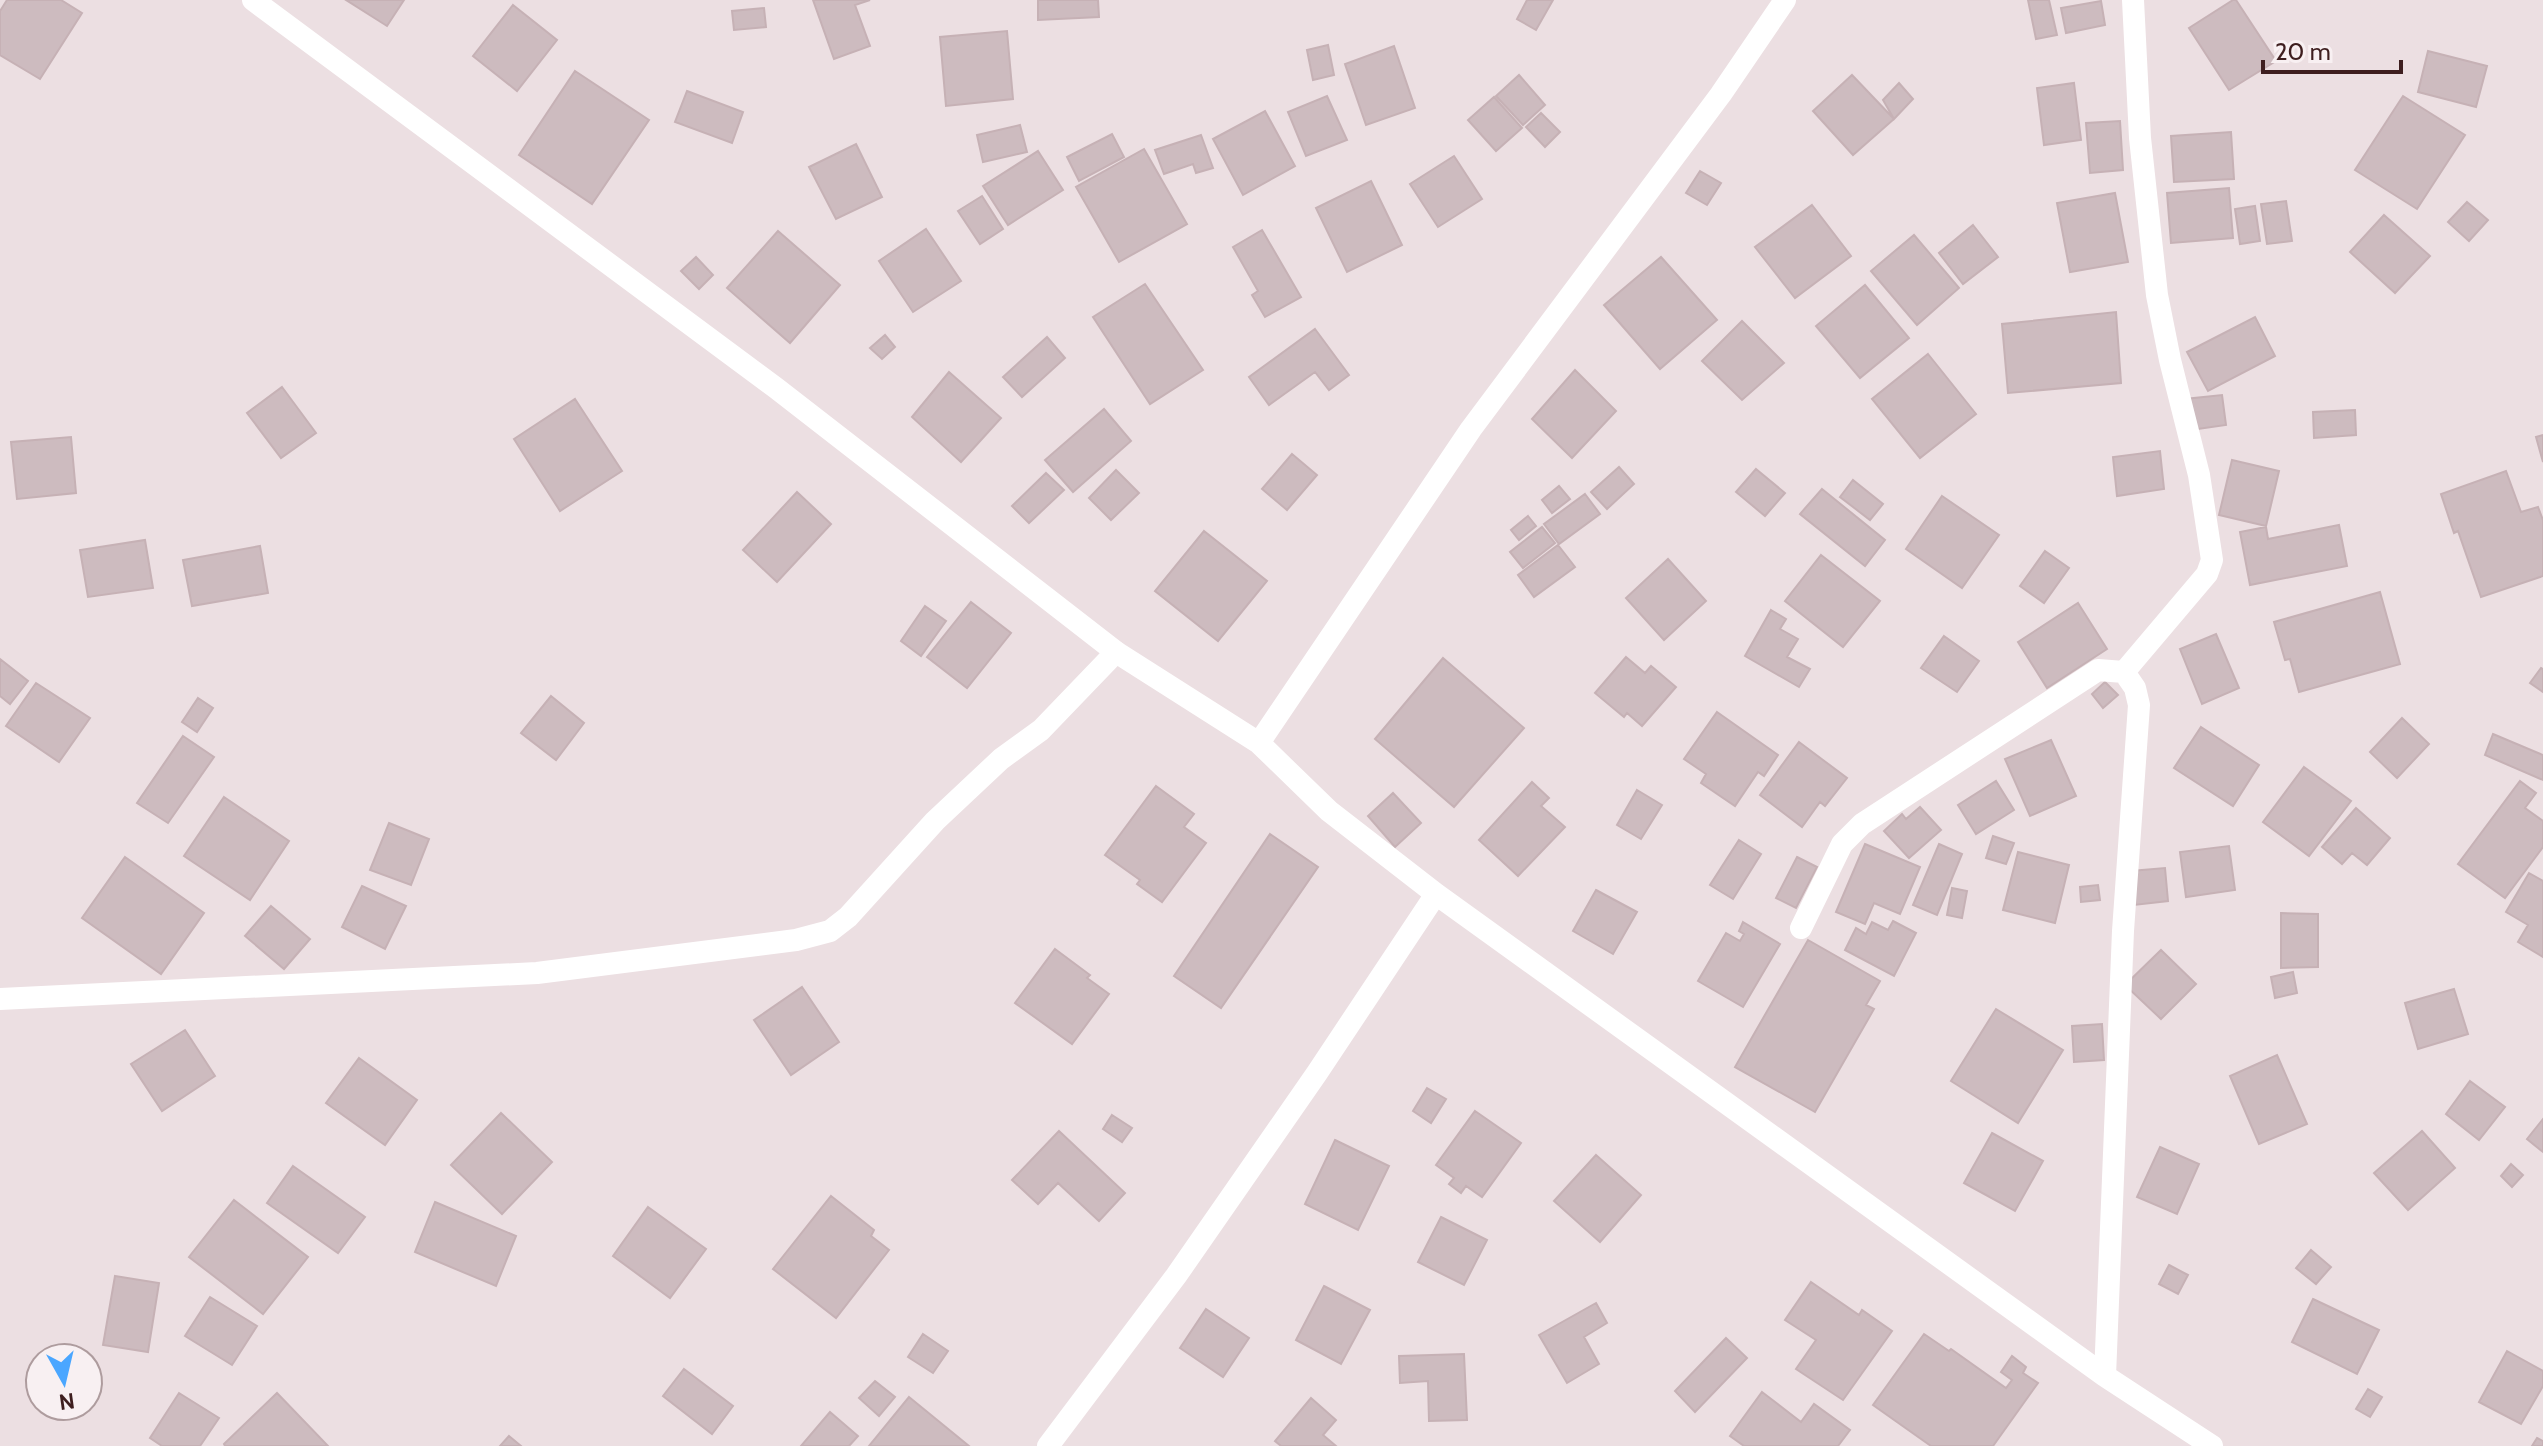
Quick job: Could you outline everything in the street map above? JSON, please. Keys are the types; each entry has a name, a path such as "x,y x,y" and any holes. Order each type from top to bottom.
{"street":[{"path":"253,0 776,388 1116,652 1259,743 1329,811 1436,894 2105,1376 2212,1446"},
{"path":"1259,743 1471,429 1721,94 1785,0"},
{"path":"2124,672 2207,574 2212,560 2199,475 2157,295 2140,138 2133,0"},
{"path":"0,999 537,973 796,940 830,931 848,917 935,821 1001,759 1041,730 1116,652"},
{"path":"1801,928 1842,844 1862,824 2098,670 2124,672"},
{"path":"2105,1376 2123,931 2139,705 2135,688 2124,672"},
{"path":"1048,1446 1176,1276 1326,1060 1436,894"}],"building":[{"path":"7,0 61,0 82,13 40,79 0,55 0,11"},
{"path":"346,0 404,0 387,26"},
{"path":"813,0 870,0 855,5 870,46 834,59"},
{"path":"1038,0 1098,0 1099,17 1038,20"},
{"path":"1527,0 1553,0 1536,30 1517,19"},
{"path":"2028,0 2049,0 2057,35 2036,39"},
{"path":"2236,0 2276,61 2229,90 2189,28"},
{"path":"2101,1 2105,25 2066,33 2061,8"},
{"path":"513,5 557,40 517,91 473,56"},
{"path":"764,8 766,27 734,30 732,11"},
{"path":"1007,31 1013,99 946,106 940,37"},
{"path":"1328,45 1334,75 1313,80 1307,50"},
{"path":"1394,46 1415,108 1366,125 1345,64"},
{"path":"2428,51 2487,66 2476,107 2418,92"},
{"path":"575,71 649,120 592,204 519,155"},
{"path":"1519,75 1545,105 1523,125 1496,96"},
{"path":"1852,75 1894,119 1853,155 1813,111"},
{"path":"1899,83 1913,99 1894,119 1883,100"},
{"path":"2074,83 2081,140 2044,145 2037,88"},
{"path":"687,91 743,112 732,143 675,122"},
{"path":"1327,96 1347,140 1306,156 1288,112"},
{"path":"2403,96 2465,135 2417,209 2355,170"},
{"path":"1494,97 1522,128 1496,151 1468,120"},
{"path":"1265,111 1295,166 1243,195 1213,139"},
{"path":"1541,113 1560,132 1545,147 1526,127"},
{"path":"2120,121 2123,170 2090,173 2086,123"},
{"path":"1020,125 1027,152 983,162 977,135"},
{"path":"2231,132 2234,179 2174,182 2171,136"},
{"path":"1112,134 1124,157 1079,181 1067,157"},
{"path":"1201,135 1213,168 1196,173 1193,164 1164,174 1155,150"},
{"path":"856,144 882,197 836,219 809,167"},
{"path":"1144,149 1187,224 1119,262 1076,187"},
{"path":"1038,151 1063,190 1008,225 983,186"},
{"path":"1454,156 1482,199 1438,227 1410,184"},
{"path":"1700,171 1721,183 1707,205 1686,193"},
{"path":"1371,181 1402,245 1347,272 1316,208"},
{"path":"2229,188 2233,238 2171,243 2167,193"},
{"path":"2115,193 2128,262 2070,272 2057,203"},
{"path":"982,196 1003,229 980,244 958,211"},
{"path":"2286,201 2292,241 2267,244 2261,204"},
{"path":"2467,202 2488,220 2469,241 2448,222"},
{"path":"1812,205 1851,256 1795,298 1755,247"},
{"path":"2255,206 2260,241 2240,244 2235,209"},
{"path":"2384,215 2430,256 2395,293 2350,252"},
{"path":"1973,225 1998,257 1963,284 1939,253"},
{"path":"926,229 961,281 913,312 879,261"},
{"path":"1262,230 1301,297 1265,317 1252,295 1258,291 1233,247"},
{"path":"778,231 840,285 790,343 727,288"},
{"path":"1914,235 1959,288 1917,325 1871,271"},
{"path":"696,257 713,275 699,289 681,271"},
{"path":"1661,257 1717,320 1660,369 1604,305"},
{"path":"1145,284 1203,370 1150,404 1093,317"},
{"path":"1865,285 1909,338 1860,378 1816,326"},
{"path":"2116,312 2121,383 2008,393 2002,324"},
{"path":"2255,317 2275,356 2208,391 2187,352"},
{"path":"1742,321 1784,363 1742,400 1702,361"},
{"path":"1315,329 1349,375 1329,390 1315,372 1269,405 1249,377"},
{"path":"885,335 895,347 882,359 870,348"},
{"path":"1047,337 1065,358 1022,397 1003,377"},
{"path":"1928,354 1976,414 1920,458 1872,399"},
{"path":"1575,370 1616,411 1572,458 1532,419"},
{"path":"949,372 1001,418 961,462 912,417"},
{"path":"282,387 316,433 281,458 247,413"},
{"path":"2222,395 2226,425 2190,430 2185,399"},
{"path":"575,399 622,471 560,511 514,439"},
{"path":"1104,409 1131,441 1073,492 1045,460"},
{"path":"2355,410 2356,435 2314,438 2313,412"},
{"path":"2543,435 2543,462 2536,437"},
{"path":"71,437 76,493 17,499 11,442"},
{"path":"2160,451 2164,489 2117,496 2113,457"},
{"path":"1292,454 1317,475 1287,510 1262,489"},
{"path":"2232,460 2279,471 2266,526 2219,515"},
{"path":"1619,467 1634,484 1607,509 1591,492"},
{"path":"1756,469 1785,493 1765,516 1736,492"},
{"path":"1116,470 1139,493 1111,520 1089,498"},
{"path":"2506,471 2521,512 2538,507 2543,520 2543,576 2481,597 2458,531 2454,533 2441,494"},
{"path":"1046,473 1064,490 1029,523 1012,506"},
{"path":"1853,480 1883,504 1870,520 1840,497"},
{"path":"1559,486 1570,499 1552,513 1542,500"},
{"path":"1822,489 1885,540 1865,566 1800,514"},
{"path":"797,492 831,524 777,582 743,550"},
{"path":"1585,494 1600,514 1559,544 1544,524"},
{"path":"1942,496 1999,535 1962,588 1906,549"},
{"path":"1528,516 1536,526 1519,540 1511,530"},
{"path":"2339,525 2347,566 2250,585 2240,532 2266,527 2268,539"},
{"path":"1542,527 1555,543 1523,568 1510,552"},
{"path":"1204,531 1267,581 1218,641 1155,591"},
{"path":"145,540 153,588 88,597 80,550"},
{"path":"1558,545 1575,567 1534,597 1518,575"},
{"path":"260,546 268,593 192,606 183,560"},
{"path":"2045,551 2069,568 2044,603 2020,586"},
{"path":"1821,555 1880,601 1843,647 1785,601"},
{"path":"1668,559 1706,601 1664,640 1626,598"},
{"path":"2380,592 2400,664 2299,692 2290,659 2285,660 2274,622"},
{"path":"971,602 1011,633 967,688 927,657"},
{"path":"2078,603 2107,649 2047,688 2018,642"},
{"path":"925,606 946,621 921,656 901,641"},
{"path":"1771,610 1786,619 1780,629 1798,639 1787,657 1810,669 1799,687 1745,656"},
{"path":"2216,634 2239,688 2202,704 2180,649"},
{"path":"1944,636 1979,661 1957,692 1921,668"},
{"path":"1626,657 1645,673 1651,666 1676,687 1642,726 1627,713 1624,717 1595,693"},
{"path":"1443,658 1524,728 1454,807 1375,739"},
{"path":"0,659 28,681 10,704 0,696"},
{"path":"2543,669 2543,692 2530,683"},
{"path":"2105,682 2118,695 2103,708 2092,694"},
{"path":"36,683 90,718 59,762 6,726"},
{"path":"551,696 584,723 556,760 521,733"},
{"path":"198,698 213,708 197,732 182,722"},
{"path":"1717,712 1778,755 1764,776 1758,772 1735,806 1701,783 1706,774 1684,759"},
{"path":"2402,718 2429,744 2397,778 2370,752"},
{"path":"2201,727 2259,765 2233,806 2174,768"},
{"path":"2493,734 2543,755 2543,780 2485,755"},
{"path":"183,736 214,757 168,823 137,803"},
{"path":"2051,740 2076,796 2030,816 2005,759"},
{"path":"1799,742 1847,778 1825,806 1820,802 1802,827 1760,795"},
{"path":"2304,767 2351,801 2309,856 2263,822"},
{"path":"1996,781 2014,810 1976,834 1958,805"},
{"path":"2520,781 2536,793 2525,808 2543,821 2543,847 2505,898 2458,864"},
{"path":"1532,782 1549,798 1541,806 1565,827 1518,876 1479,840"},
{"path":"1156,786 1194,814 1184,827 1206,843 1162,902 1137,884 1140,880 1105,855"},
{"path":"1637,790 1662,805 1641,839 1617,825"},
{"path":"1393,793 1421,823 1395,847 1368,816"},
{"path":"224,797 289,841 250,900 184,856"},
{"path":"1920,807 1941,830 1909,858 1884,831 1902,814 1906,819"},
{"path":"2356,808 2390,838 2367,865 2352,853 2342,864 2322,847"},
{"path":"389,823 429,839 411,885 370,870"},
{"path":"1270,834 1318,867 1221,1008 1174,976"},
{"path":"1993,836 2014,843 2006,864 1986,858"},
{"path":"1739,840 1761,854 1733,899 1710,885"},
{"path":"1865,844 1920,867 1900,914 1874,903 1865,924 1836,912"},
{"path":"1939,844 1962,854 1937,915 1913,905"},
{"path":"2229,846 2235,890 2186,897 2180,852"},
{"path":"2018,852 2069,865 2055,923 2003,910"},
{"path":"125,857 204,913 161,974 82,918"},
{"path":"1797,857 1817,867 1796,908 1776,898"},
{"path":"2165,868 2168,901 2134,905 2131,871"},
{"path":"2529,873 2543,881 2543,957 2518,942 2528,925 2506,912"},
{"path":"2098,885 2100,900 2081,902 2080,887"},
{"path":"362,886 406,906 385,949 342,927"},
{"path":"1952,888 1967,891 1962,918 1947,915"},
{"path":"1596,890 1637,912 1613,954 1573,931"},
{"path":"271,906 310,939 284,969 245,936"},
{"path":"2281,913 2318,914 2318,967 2281,968"},
{"path":"1893,921 1916,933 1894,976 1845,950 1856,928 1866,934 1872,922 1888,930"},
{"path":"1743,922 1780,944 1743,1007 1698,981 1726,933 1740,941 1744,934 1739,931"},
{"path":"1808,940 1880,981 1866,1005 1874,1009 1815,1112 1735,1067"},
{"path":"1055,949 1090,975 1087,978 1109,994 1072,1044 1015,1003"},
{"path":"2161,950 2196,984 2161,1019 2125,985"},
{"path":"2293,972 2297,993 2275,998 2271,977"},
{"path":"802,987 839,1042 791,1075 754,1020"},
{"path":"2454,989 2468,1034 2418,1049 2405,1003"},
{"path":"1996,1009 2063,1050 2018,1123 1951,1081"},
{"path":"2102,1024 2104,1060 2074,1062 2072,1026"},
{"path":"185,1030 215,1076 162,1111 131,1064"},
{"path":"2277,1055 2307,1124 2259,1144 2230,1076"},
{"path":"359,1058 417,1100 385,1145 326,1103"},
{"path":"2470,1081 2505,1107 2479,1140 2446,1114"},
{"path":"1427,1088 1446,1099 1431,1123 1413,1111"},
{"path":"1475,1111 1521,1143 1482,1197 1466,1186 1461,1193 1449,1184 1454,1178 1436,1165"},
{"path":"501,1113 552,1162 502,1214 451,1165"},
{"path":"1112,1115 1132,1128 1122,1142 1103,1129"},
{"path":"2543,1119 2543,1152 2527,1139"},
{"path":"1059,1131 1125,1193 1099,1221 1058,1183 1038,1204 1012,1180"},
{"path":"2422,1131 2455,1168 2408,1210 2374,1173"},
{"path":"1992,1133 2043,1161 2015,1211 1964,1183"},
{"path":"1335,1140 1389,1166 1358,1230 1305,1204"},
{"path":"2160,1147 2199,1164 2177,1214 2137,1197"},
{"path":"1596,1155 1641,1195 1600,1242 1554,1201"},
{"path":"2511,1164 2523,1175 2512,1187 2501,1176"},
{"path":"293,1166 365,1217 338,1253 267,1203"},
{"path":"831,1196 874,1230 871,1236 889,1250 836,1318 773,1269"},
{"path":"234,1200 308,1257 263,1314 189,1257"},
{"path":"435,1202 516,1236 496,1286 415,1252"},
{"path":"648,1207 706,1249 670,1298 613,1256"},
{"path":"1441,1217 1487,1240 1464,1285 1418,1262"},
{"path":"2311,1250 2331,1267 2316,1284 2296,1268"},
{"path":"2169,1265 2188,1275 2178,1294 2159,1284"},
{"path":"115,1276 159,1283 148,1352 104,1345"},
{"path":"1811,1282 1859,1315 1862,1310 1892,1331 1843,1400 1796,1369 1816,1340 1785,1320"},
{"path":"1324,1286 1370,1310 1341,1364 1296,1340"},
{"path":"210,1297 257,1326 232,1365 185,1336"},
{"path":"2313,1299 2379,1330 2357,1374 2292,1342"},
{"path":"1596,1303 1607,1323 1584,1337 1599,1364 1567,1383 1539,1335"},
{"path":"1206,1309 1249,1338 1223,1377 1180,1348"},
{"path":"923,1334 948,1351 933,1373 908,1357"},
{"path":"1924,1334 2006,1388 2012,1380 2001,1372 2012,1356 2026,1367 2023,1373 2038,1383 1993,1446 1931,1446 1873,1405"},
{"path":"1726,1338 1747,1358 1695,1412 1675,1391"},
{"path":"2507,1351 2543,1371 2543,1386 2521,1424 2479,1402"},
{"path":"1464,1354 1467,1420 1429,1421 1428,1381 1400,1383 1399,1356"},
{"path":"684,1369 733,1406 712,1434 663,1396"},
{"path":"875,1381 895,1397 879,1416 859,1398"},
{"path":"2368,1389 2382,1397 2370,1417 2356,1409"},
{"path":"1762,1392 1801,1422 1814,1404 1850,1430 1838,1446 1744,1446 1730,1436"},
{"path":"179,1393 219,1418 200,1446 162,1446 150,1438"},
{"path":"277,1393 328,1446 225,1446 224,1444"},
{"path":"909,1397 969,1446 869,1446"},
{"path":"1311,1398 1336,1420 1323,1435 1336,1446 1281,1446 1275,1441"},
{"path":"830,1412 858,1436 849,1446 801,1446"},
{"path":"509,1436 521,1446 500,1446"},
{"path":"2537,1438 2543,1441 2543,1446 2532,1446"}]}
